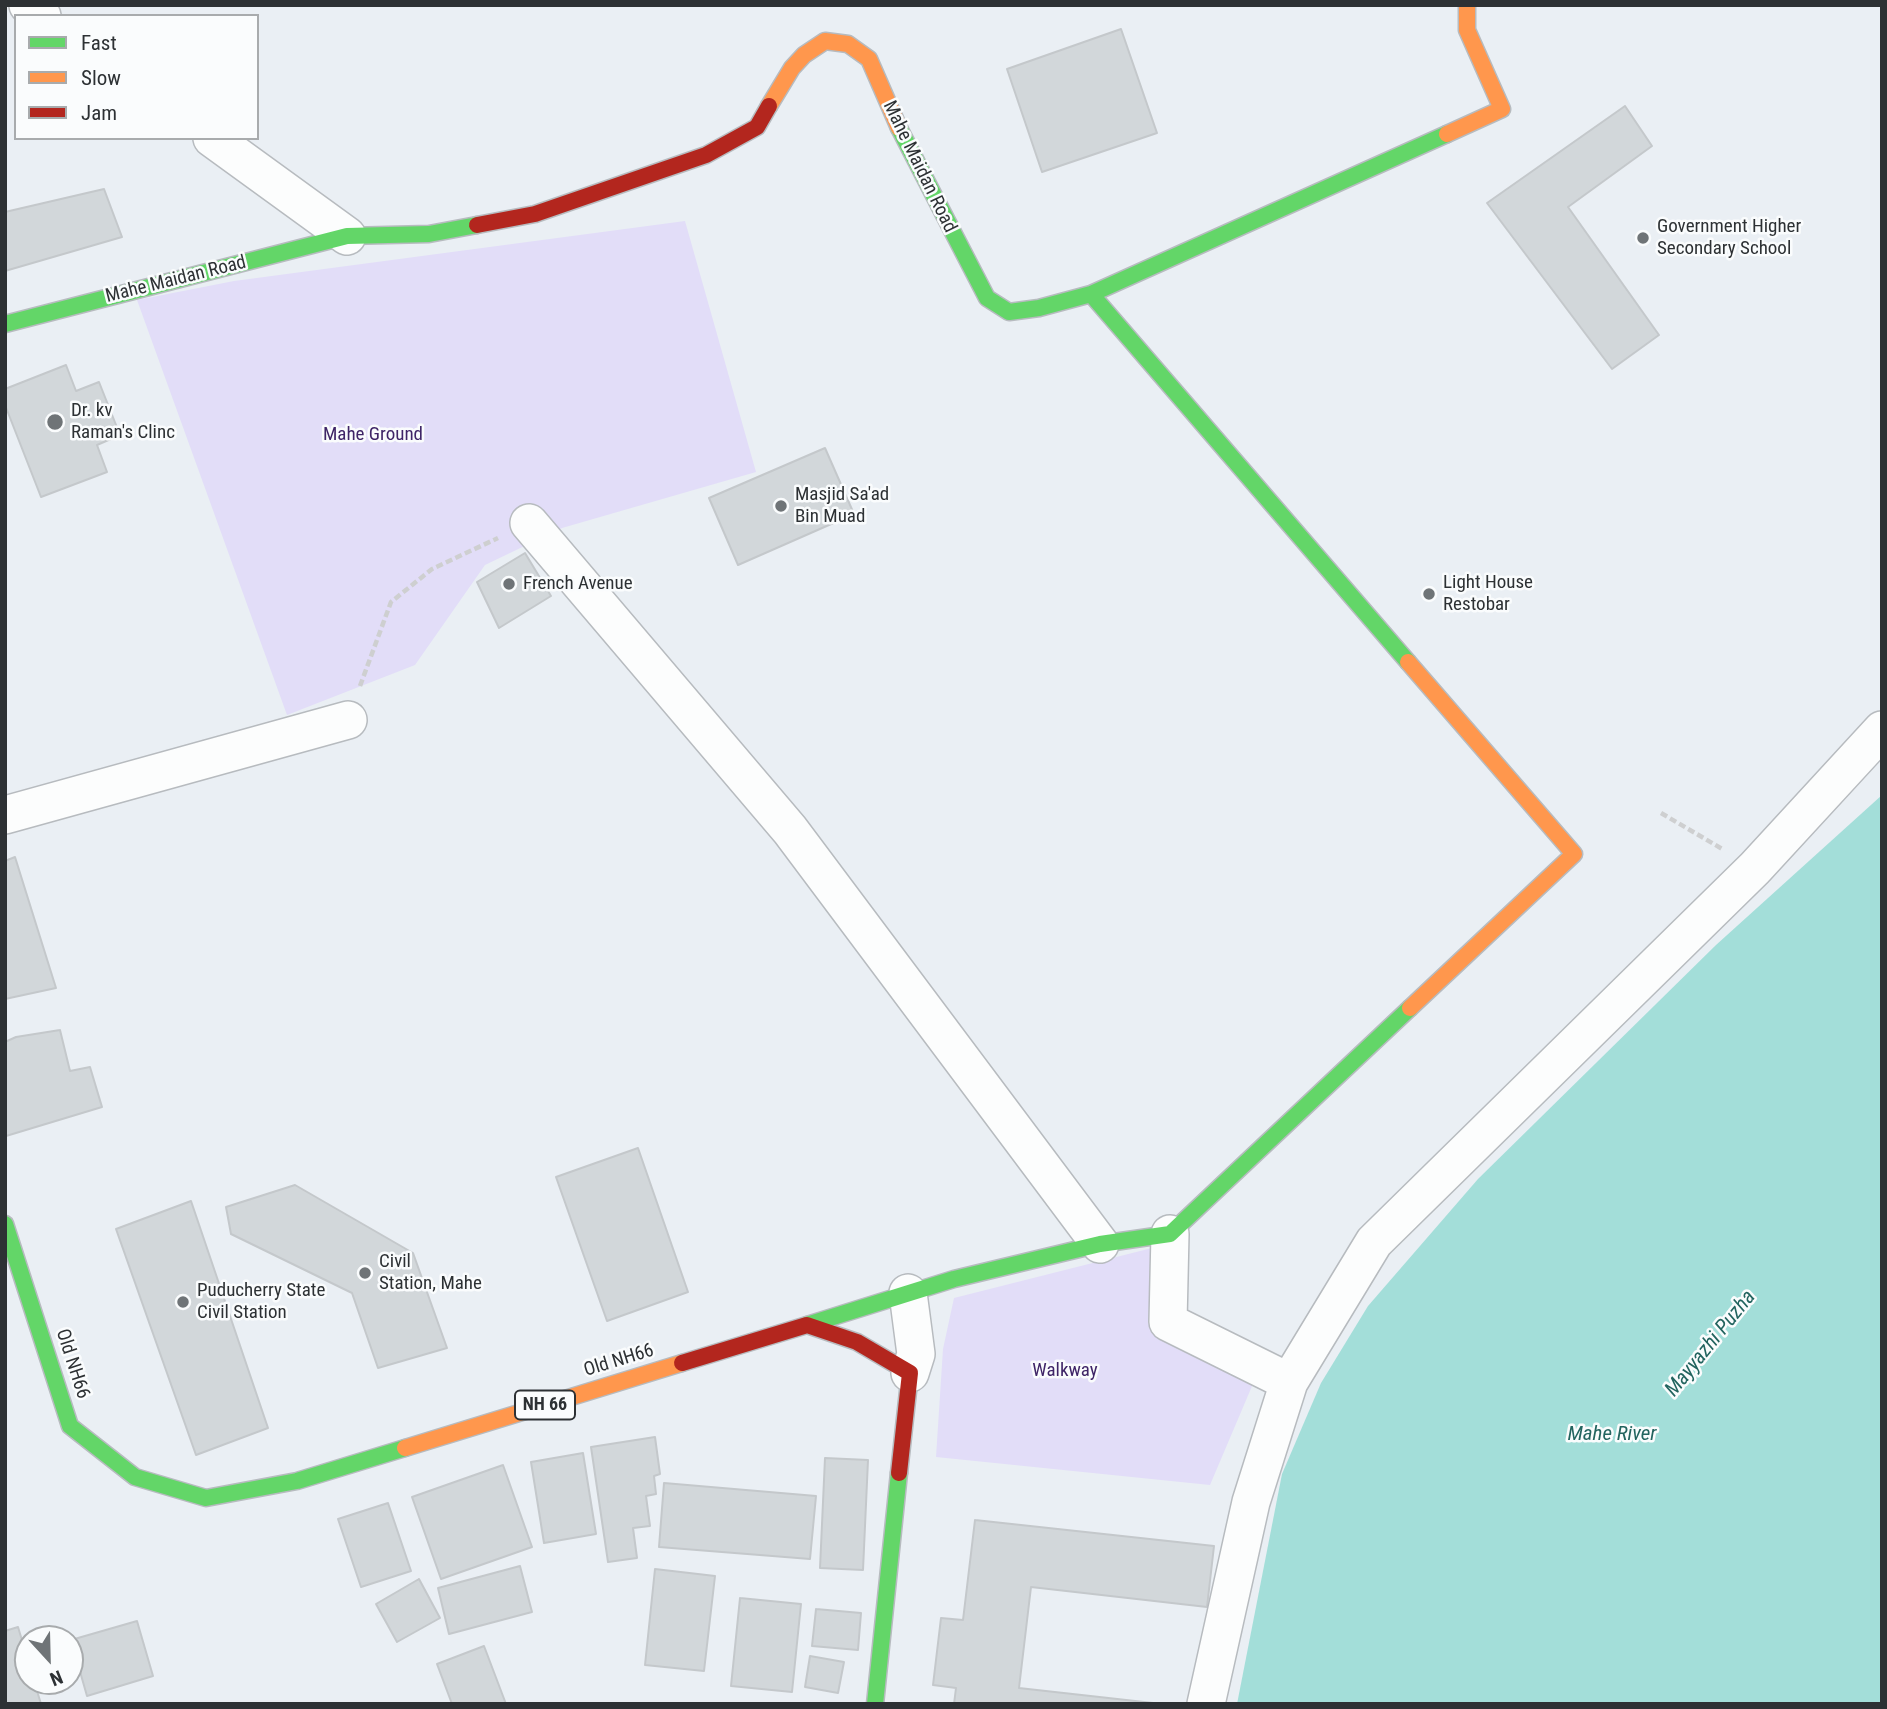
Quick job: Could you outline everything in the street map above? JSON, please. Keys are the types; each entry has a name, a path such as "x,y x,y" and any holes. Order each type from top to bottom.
{"street":[{"name":"Mahe Maidan Road","path":"5,324 347,236 429,234 535,214 706,155 757,127 792,68 804,55 825,41 848,44 869,59 910,154 987,298 1009,312 1039,308 1091,294 1502,109 1467,30 1467,5"},
{"path":"215,140 347,236"},
{"path":"1091,294 1574,854 1170,1234 1168,1322 1289,1382"},
{"path":"529,523 790,830 1100,1244"},
{"path":"5,815 348,720"},
{"path":"1206,1704 1251,1502 1289,1382 1374,1242 1755,868 1882,730"},
{"name":"Old NH66","path":"5,1224 70,1426 135,1477 206,1498 297,1481 908,1293 1100,1244 1170,1234"},
{"path":"874,1704 910,1373 916,1354 908,1293"},
{"path":"807,1325 857,1342 910,1373"}],"path":[{"path":"348,720 391,603 432,569 529,523"},
{"path":"1661,813 1755,868"}],"green space":[{"name":"Mahe Ground","path":"685,221 756,472 562,528 485,565 415,665 287,715 137,300 234,281"},
{"name":"Walkway","path":"1156,1247 1155,1329 1258,1372 1210,1485 936,1457 943,1349 954,1298"}],"water":[{"name":"Mahe River","path":"1882,795 1882,1704 1237,1704 1282,1474 1321,1383 1368,1306 1478,1179 1716,945"}],"building":[{"path":"1121,29 1157,133 1042,172 1007,69"},
{"path":"1625,106 1652,146 1568,207 1659,335 1612,369 1487,203"},
{"path":"104,189 122,237 5,271 5,212"},
{"path":"66,365 76,391 99,382 120,435 97,445 107,472 41,497 5,405 5,389"},
{"name":"Masjid Sa'ad Bin Muad","path":"825,448 854,514 738,565 709,498"},
{"path":"525,553 551,596 499,628 477,582"},
{"path":"15,857 56,988 5,999 5,861"},
{"path":"60,1030 70,1071 90,1067 102,1107 6,1136 5,1042 16,1037"},
{"path":"638,1148 688,1292 607,1321 556,1177"},
{"name":"Civil Station, Mahe","path":"295,1185 413,1253 447,1348 378,1368 352,1293 231,1234 226,1207"},
{"name":"Puducherry State Civil Station","path":"191,1201 268,1428 196,1455 116,1229"},
{"path":"655,1437 660,1474 654,1476 656,1494 646,1496 650,1526 633,1528 637,1558 608,1562 591,1447"},
{"path":"583,1453 596,1534 544,1543 531,1462"},
{"path":"825,1458 868,1460 863,1570 820,1568"},
{"path":"503,1465 532,1547 441,1579 412,1497"},
{"path":"664,1483 816,1496 810,1559 659,1547"},
{"path":"388,1503 411,1571 361,1587 338,1519"},
{"path":"975,1520 1214,1546 1207,1607 1031,1587 1019,1688 1162,1704 954,1704 956,1688 933,1685 941,1618 963,1620"},
{"path":"520,1566 532,1612 449,1634 438,1588"},
{"path":"655,1569 715,1576 704,1671 645,1665"},
{"path":"419,1579 440,1618 397,1642 376,1604"},
{"path":"740,1598 801,1604 792,1692 731,1686"},
{"path":"816,1609 861,1613 858,1650 812,1646"},
{"path":"137,1621 153,1676 87,1696 84,1686 84,1636"},
{"path":"14,1628 14,1695 38,1695 41,1704 5,1704 5,1631"},
{"path":"484,1646 506,1704 452,1704 437,1664"},
{"path":"810,1656 844,1662 838,1693 805,1687"}],"traffic: fast":[{"path":"899,128 987,298 1009,312 1039,308 1091,294 1447,134"},
{"path":"5,324 347,236 429,234 477,225"},
{"path":"1091,294 1408,662"},
{"path":"807,1325 954,1279 1100,1244 1170,1234 1410,1008"},
{"path":"5,1224 70,1426 135,1477 206,1498 297,1481 405,1448"},
{"path":"875,1704 899,1473"}],"traffic: slow":[{"path":"1447,134 1502,109 1467,30 1467,5"},
{"path":"769,106 792,68 804,55 825,41 848,44 869,59 899,128"},
{"path":"1408,662 1574,854 1410,1008"},
{"path":"405,1448 682,1363"}],"traffic: jam":[{"path":"477,225 535,214 706,155 757,127 769,106"},
{"path":"682,1363 807,1325 857,1342 910,1373 899,1473"}],"place":[{"name":"Government Higher Secondary School","path":"1643,238"},
{"name":"Dr. kv Raman's Clinc","path":"55,422"},
{"name":"Masjid Sa'ad Bin Muad","path":"781,506"},
{"name":"French Avenue","path":"509,584"},
{"name":"Light House Restobar","path":"1429,594"},
{"name":"Civil Station, Mahe","path":"365,1273"},
{"name":"Puducherry State Civil Station","path":"183,1302"}],"water label":[{"name":"Mayyazhi Puzha","path":"1711,1344"}]}
